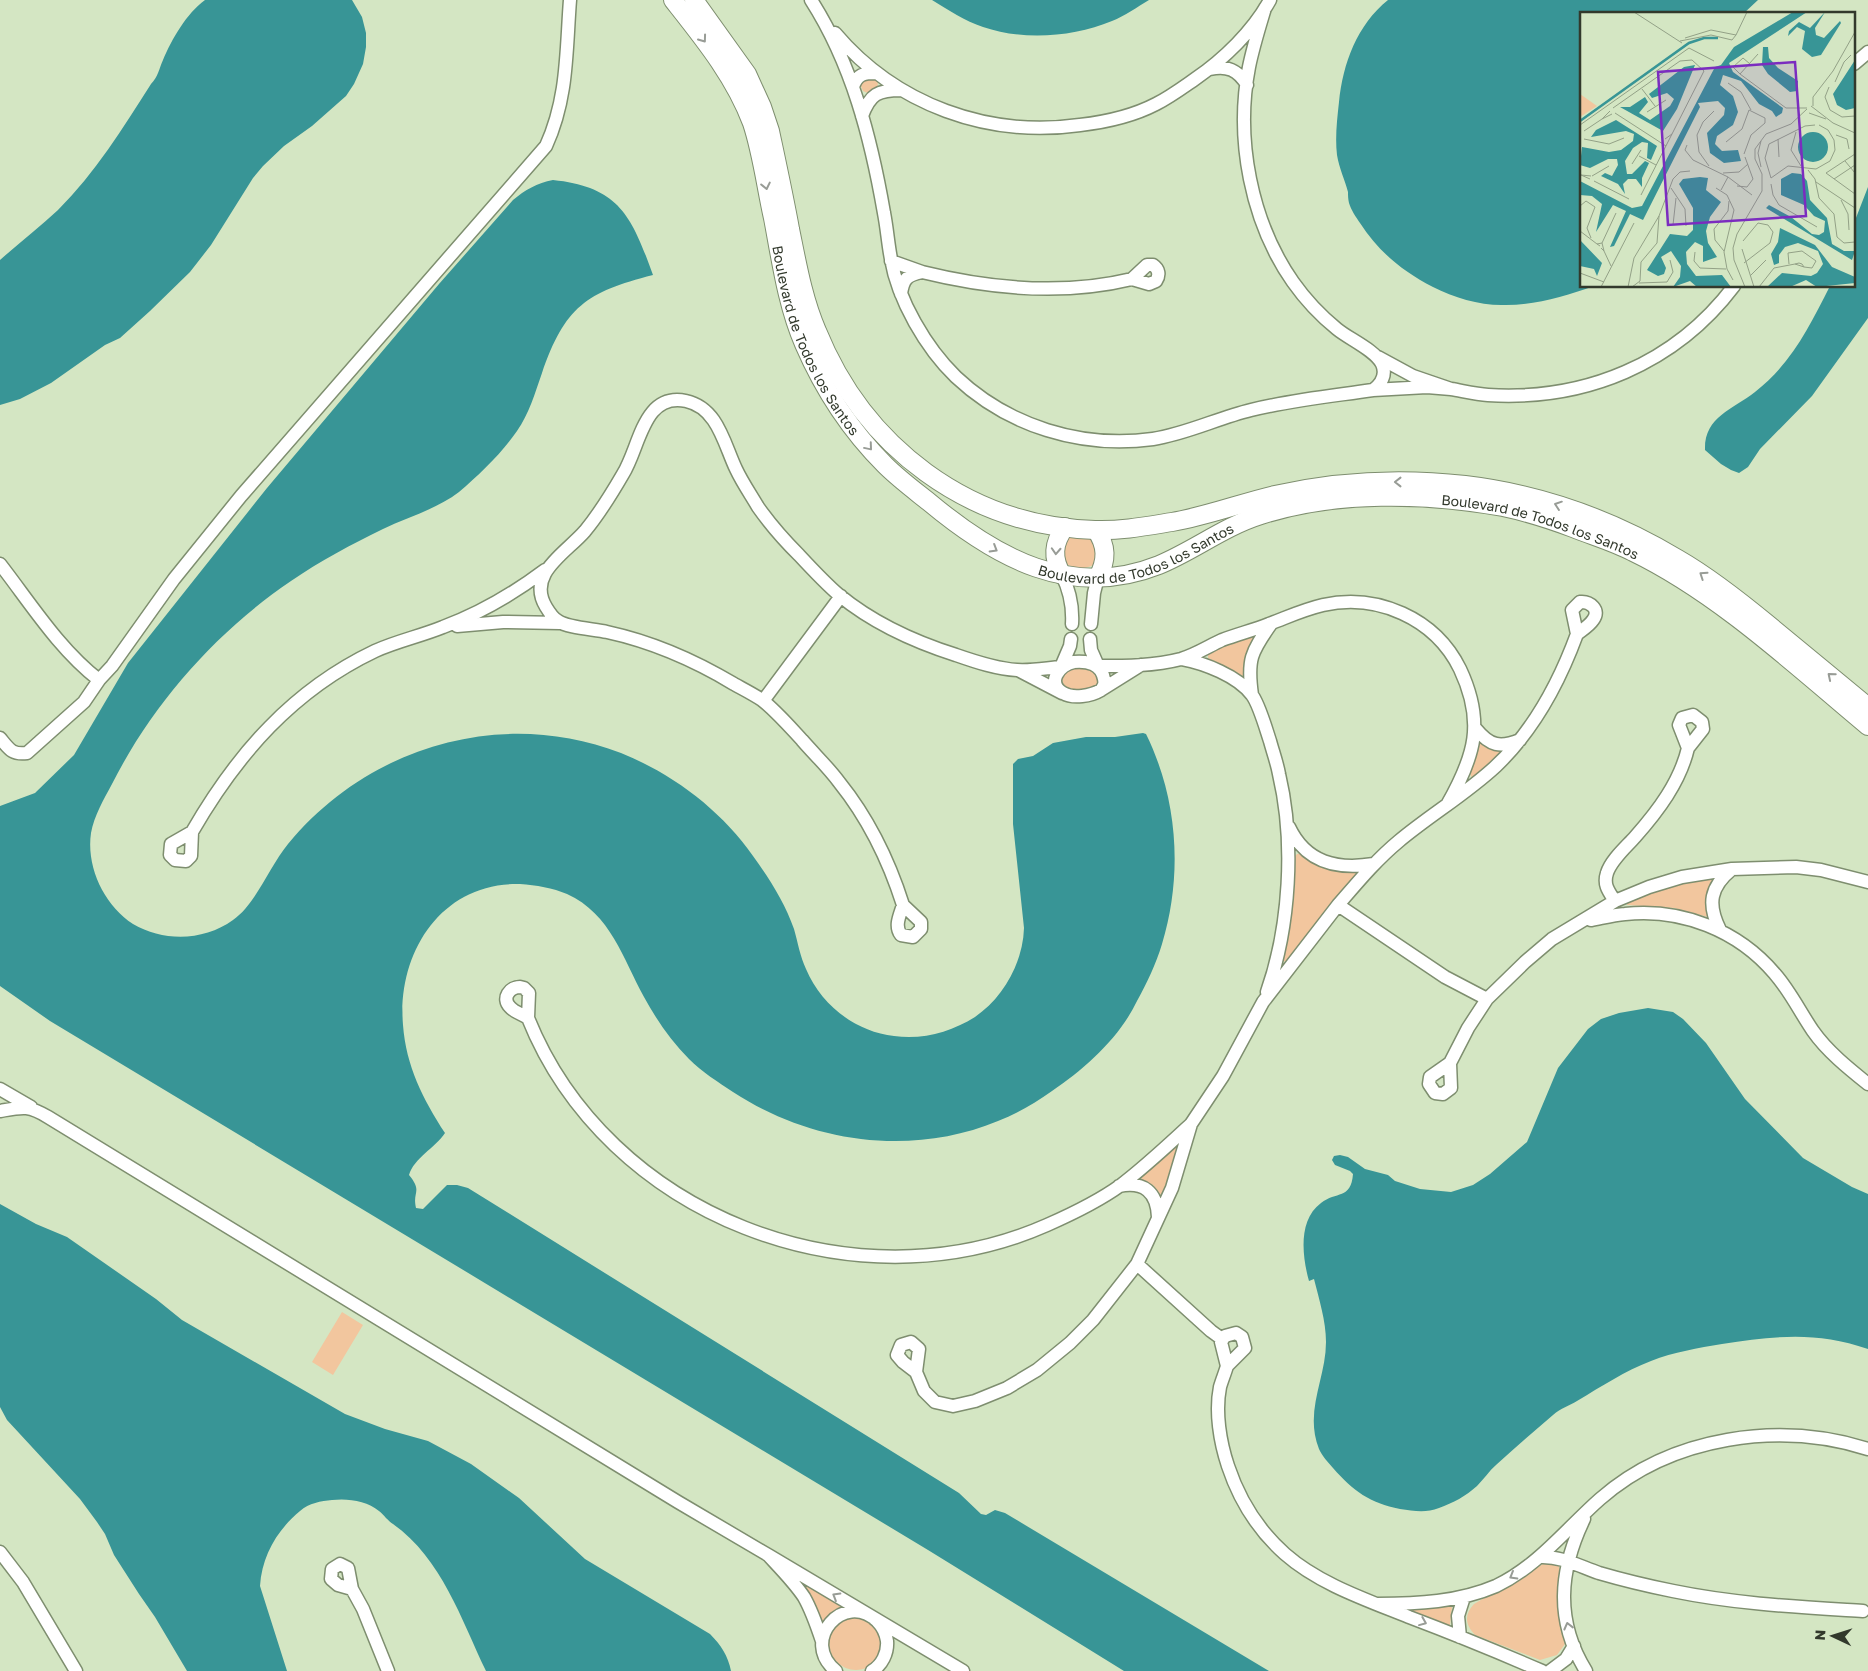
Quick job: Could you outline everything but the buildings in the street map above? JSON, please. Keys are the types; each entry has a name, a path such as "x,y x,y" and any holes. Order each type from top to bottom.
{"street":[{"path":"0,738 10,750 18,754 28,753 84,702 174,579 241,496 546,146 558,115 563,95 570,0"},
{"name":"Boulevard de Todos los Santos","path":"673,0 718,59 743,100 754,128 792,310 803,342 821,379 840,410 885,465 944,516 992,548 1018,562 1062,575 1098,577 1133,573 1159,565 1230,526 1293,506 1329,500 1384,497 1426,498 1499,506 1535,514 1608,541 1634,552 1672,574 1718,604 1868,726"},
{"name":"Boulevard de Todos los Santos","path":"694,0 747,74 762,107 770,131 802,286 815,328 830,361 865,416 887,440 942,484 994,509 1039,523 1096,530 1133,528 1178,521 1277,495 1359,483 1392,481 1429,482 1466,485 1510,492 1550,502 1585,514 1641,538 1680,560 1732,595 1868,708"},
{"path":"812,0 823,18 845,64 853,87 862,116 885,214 891,261 902,294 929,346 945,366 985,401 1006,413 1053,433 1077,438 1102,440 1153,439 1179,433 1249,410 1307,399 1373,390 1427,387 1487,395 1545,394 1588,386 1618,376 1666,352 1712,314 1732,288"},
{"path":"823,18 847,47 876,73 901,90 937,108 976,121 1017,128 1065,127 1099,123 1156,104 1210,69 1233,48 1268,4"},
{"path":"1268,4 1252,56 1247,85 1245,124 1246,155 1250,180 1261,220 1275,252 1293,283 1336,329 1375,356 1413,376 1451,389"},
{"path":"1233,48 1241,49 1252,56"},
{"path":"1856,62 1868,52"},
{"path":"1210,69 1219,67 1230,68 1238,72 1247,85"},
{"path":"853,87 857,77 861,74 876,73"},
{"path":"862,116 867,104 874,96 882,91 901,90"},
{"path":"891,261 922,272 979,284 1023,289 1095,286 1132,278"},
{"path":"902,294 902,284 906,278 912,274 922,272"},
{"path":"1373,390 1380,384 1384,376 1381,362 1375,356"},
{"path":"192,832 210,801 255,741 301,697 347,666 377,650 442,628 497,603 547,568 586,530 626,470 654,408 667,401 686,401 698,405 710,413 736,471 760,510 783,539 840,596 877,620 910,637 978,663 1018,670 1061,667 1067,664 1083,662 1098,666 1141,665 1182,659 1223,640 1271,624 1295,612 1344,602 1381,605 1404,613 1424,624 1442,642 1455,660 1466,682 1476,729 1463,776 1447,805"},
{"path":"1065,527 1060,534 1055,551 1058,568 1067,586 1073,608 1072,624"},
{"path":"1091,624 1098,577 1103,568 1105,553 1102,539 1096,530"},
{"path":"0,564 62,646 99,680"},
{"path":"547,568 542,576 541,599 548,612 560,623"},
{"path":"763,701 840,596"},
{"path":"1073,608 1092,608"},
{"path":"442,628 503,622 560,623 624,636 666,649 705,666 763,701 790,727 841,784 876,840 894,878 903,905"},
{"path":"528,1018 538,1044 559,1080 582,1112 609,1142 641,1169 678,1196 716,1216 762,1235 804,1247 842,1253 881,1256 925,1255 966,1250 1006,1239 1045,1226 1080,1209 1119,1186 1191,1124 1223,1076 1263,1002 1272,976 1286,900 1289,851 1287,822 1280,774 1265,725 1252,695 1249,673 1251,656 1257,643 1271,624"},
{"path":"1263,1002 1338,905 1374,864 1398,842 1483,778 1520,740 1541,711 1558,682 1576,634"},
{"path":"1090,638 1091,650 1104,676 1105,682 1101,690"},
{"path":"1063,693 1057,686 1057,672 1070,646 1071,639"},
{"path":"1182,659 1194,661 1217,670 1235,680 1252,695"},
{"path":"1018,670 1063,693 1084,696 1101,690 1141,665"},
{"path":"1476,729 1484,739 1495,744 1507,745 1520,740"},
{"path":"1615,902 1606,888 1607,872 1663,802 1679,775 1688,748"},
{"path":"1287,822 1295,841 1322,862 1355,867 1374,864"},
{"path":"1450,1063 1468,1028 1487,1000 1524,962 1552,940 1615,902 1649,887 1682,878 1732,869 1796,868 1821,870 1868,882"},
{"path":"1720,930 1713,915 1712,902 1721,878 1732,869"},
{"path":"1338,905 1445,977 1487,1000"},
{"path":"1584,922 1624,914 1648,914 1678,916 1720,930 1742,943 1758,956 1775,974 1814,1033 1851,1071 1868,1084"},
{"path":"0,1089 678,1502 963,1671"},
{"path":"0,1111 33,1108"},
{"path":"916,1372 929,1397 942,1404 953,1406 975,1401 1007,1388 1037,1370 1070,1343 1093,1320 1136,1264 1172,1188 1191,1124"},
{"path":"1119,1186 1131,1183 1140,1185 1150,1192 1157,1203 1158,1219"},
{"path":"1136,1264 1222,1339 1222,1349 1228,1366"},
{"path":"1222,1339 1229,1334 1236,1333 1242,1337 1245,1345 1240,1354 1228,1366 1220,1388 1220,1432 1224,1455 1234,1484 1248,1510 1264,1533 1284,1554 1308,1571 1344,1590 1542,1671"},
{"path":"1377,1604 1423,1602 1464,1597 1502,1582 1516,1575 1540,1557 1601,1498 1633,1475 1688,1450 1730,1439 1769,1435 1805,1435 1836,1440 1868,1449"},
{"path":"1586,1671 1574,1646 1564,1610 1563,1591 1568,1562 1576,1536 1589,1510"},
{"path":"0,1552 23,1582 76,1671"},
{"path":"768,1555 788,1576 804,1597 813,1615 822,1642 825,1665 836,1671"},
{"path":"1540,1557 1555,1558 1609,1575 1672,1591 1712,1598 1769,1606 1866,1611"},
{"path":"352,1589 363,1609 388,1671"},
{"path":"1460,1637 1458,1616 1464,1597"},
{"path":"822,1642 825,1631 831,1621 840,1615 862,1612 880,1624 885,1633 886,1653 876,1668"},
{"path":"876,1668 899,1642 909,1638"},
{"path":"1550,1671 1566,1659 1574,1646"}],"shaded area":[{"path":"876,78 878,82 877,90 870,94 863,91 860,84 862,80"},
{"path":"1073,535 1089,536 1101,548 1094,565 1078,568 1063,562 1061,545 1066,537"},
{"path":"1253,632 1254,639 1245,677 1208,658 1208,651"},
{"path":"1076,667 1086,667 1101,675 1099,688 1071,690 1067,688 1062,678 1067,671"},
{"path":"1483,741 1502,749 1501,753 1476,779 1472,778 1470,774 1479,744"},
{"path":"1302,853 1329,868 1359,874 1287,962 1283,961 1282,956 1291,914 1295,883 1295,856"},
{"path":"1715,877 1710,915 1708,917 1674,908 1627,905 1627,902 1669,885"},
{"path":"1175,1145 1180,1147 1165,1195 1161,1195 1153,1185 1142,1181 1141,1176"},
{"path":"342,1312 363,1325 333,1375 312,1362"},
{"path":"1552,1563 1559,1566 1560,1572 1565,1644 1557,1655 1540,1660 1475,1635 1469,1627 1467,1620 1467,1616 1474,1604 1543,1564"},
{"path":"796,1574 847,1605 832,1613 822,1625"},
{"path":"1448,1604 1452,1607 1450,1625 1446,1628 1412,1615 1413,1607"},
{"path":"856,1616 866,1618 875,1624 881,1633 883,1643 881,1653 875,1662 866,1668 856,1670 846,1668 837,1662 831,1653 829,1643 831,1633 837,1624 846,1618"}],"water":[{"path":"205,0 352,0 362,17 366,33 363,64 354,84 346,96 312,126 284,146 263,166 253,178 211,245 190,272 150,311 120,338 105,345 51,383 20,399 0,405 0,260 58,210 84,181 108,150 155,79 180,27"},
{"path":"932,0 1149,0 1122,17 1081,31 1065,34 1032,35 1015,34 976,25"},
{"path":"1388,0 1758,0 1745,12 1580,12 1580,288 1588,288 1551,299 1506,305 1478,303 1459,298 1433,287 1411,274 1383,252 1367,233 1350,206 1336,149 1341,87 1353,46 1377,10"},
{"path":"553,180 576,184 594,190 609,198 620,208 630,221 638,237 653,275 630,281 594,296 570,317 551,351 525,418 497,456 459,492 432,508 360,541 291,581 237,623 189,671 147,725 128,754 97,814 92,827 90,846 94,872 99,884 114,907 123,916 145,930 158,934 184,937 210,932 233,920 249,905 281,853 321,810 357,782 397,760 440,744 484,736 530,734 576,740 621,753 659,771 694,795 726,823 771,882 790,919 804,964 813,982 830,1005 853,1023 866,1029 894,1036 926,1036 956,1027 975,1017 985,1009 1003,990 1020,954 1024,928 1013,824 1013,764 1018,759 1033,756 1053,743 1086,737 1146,734 1157,759 1165,785 1171,811 1174,838 1173,891 1169,918 1162,944 1148,980 1121,1027 1077,1073 1033,1104 998,1121 965,1132 931,1139 896,1141 862,1139 828,1133 795,1123 763,1109 733,1092 705,1073 682,1052 654,1013 614,939 595,913 567,894 550,888 520,884 492,887 468,895 447,909 430,927 417,948 408,972 403,998 403,1025 408,1054 423,1095 445,1133 415,1163 409,1175 416,1188 416,1208 423,1209 447,1185 468,1188 959,1493 981,1514 986,1515 995,1510 1005,1513 1269,1671 1124,1671 928,1550 50,1021 0,986 0,806 35,793 74,755 128,663 267,488 439,284 513,200 532,187"},
{"path":"1868,187 1868,318 1812,396 1760,449 1748,467 1739,473 1731,470 1705,450 1709,430 1721,415 1755,392 1779,369 1807,330 1829,288 1856,288 1856,218"},
{"path":"1648,1008 1673,1012 1683,1019 1706,1043 1745,1099 1803,1158 1852,1187 1868,1194 1868,1349 1849,1343 1813,1337 1778,1337 1741,1341 1668,1355 1632,1369 1556,1413 1493,1467 1473,1490 1449,1504 1429,1511 1400,1509 1363,1495 1340,1476 1327,1461 1319,1449 1315,1435 1315,1408 1325,1356 1326,1334 1314,1279 1309,1281 1305,1261 1304,1239 1308,1219 1314,1210 1327,1199 1342,1194 1349,1188 1352,1182 1353,1174 1335,1165 1332,1160 1334,1156 1348,1157 1365,1169 1388,1175 1395,1181 1420,1189 1451,1192 1473,1185 1490,1174 1527,1142 1558,1068 1588,1029 1601,1019 1619,1013"},
{"path":"0,1204 36,1224 67,1237 156,1299 182,1320 345,1414 385,1429 428,1441 471,1464 519,1498 585,1559 710,1634 724,1651 731,1671 486,1671 459,1611 425,1554 379,1511 363,1503 344,1499 315,1503 300,1511 284,1527 267,1554 260,1586 287,1671 187,1671 155,1617 114,1555 105,1534 97,1522 80,1499 7,1420 0,1407"}]}
